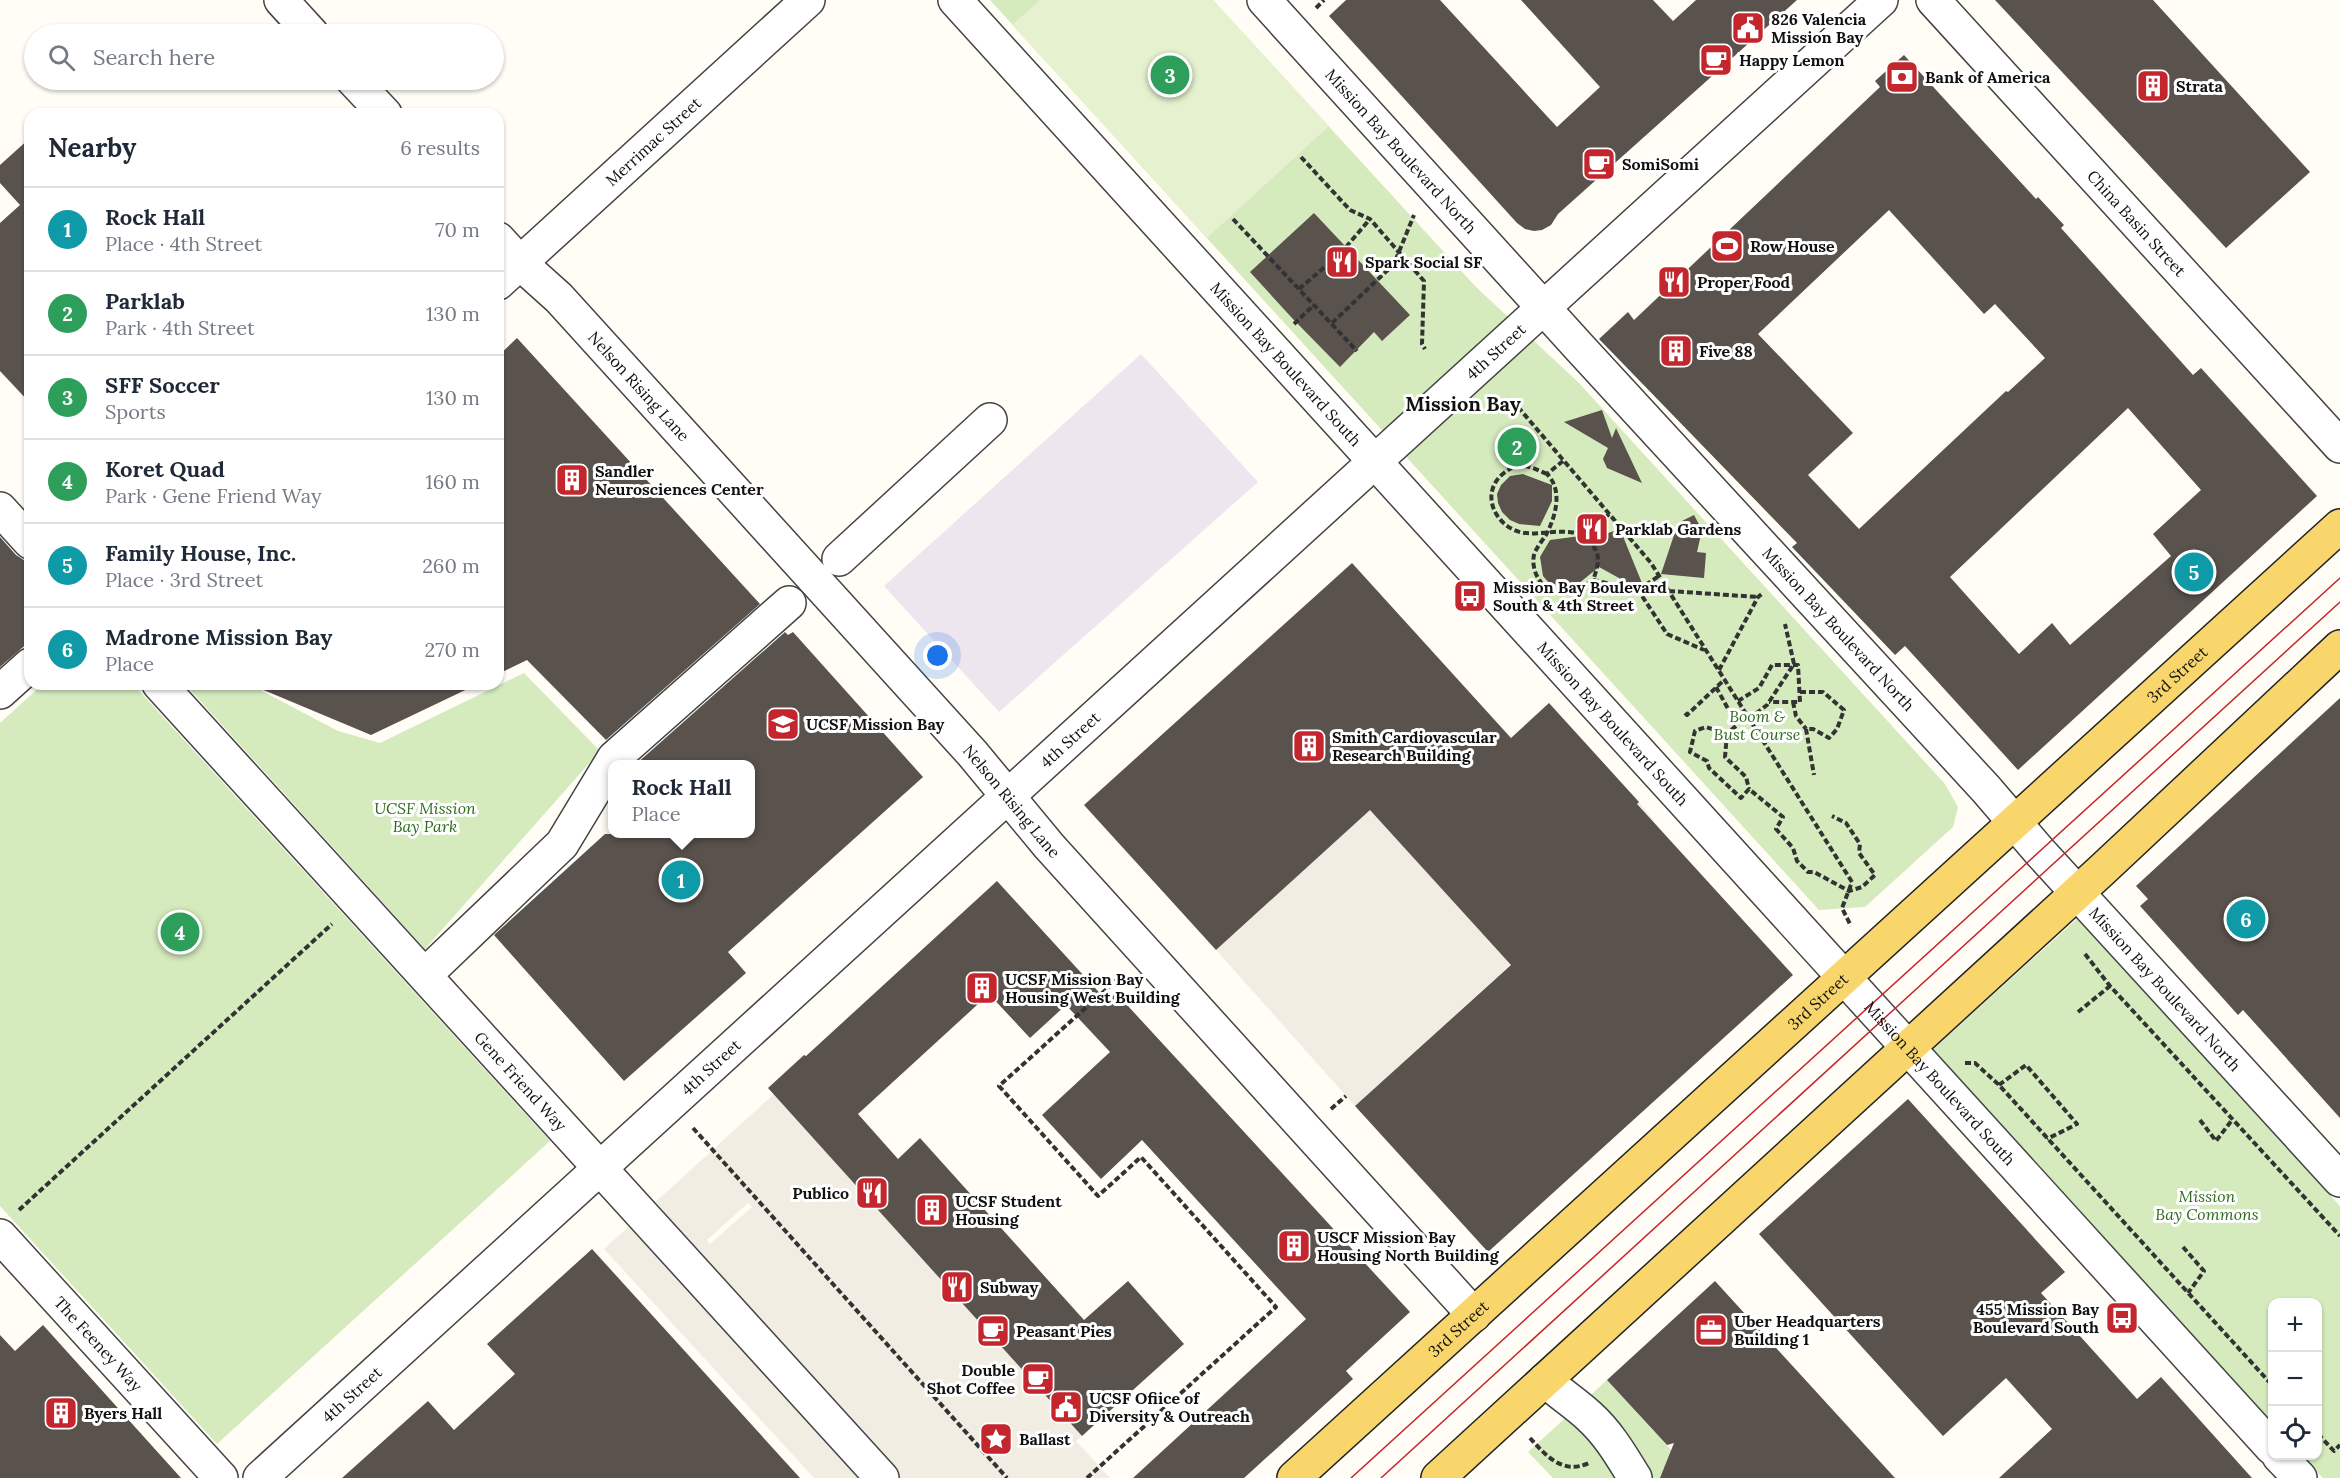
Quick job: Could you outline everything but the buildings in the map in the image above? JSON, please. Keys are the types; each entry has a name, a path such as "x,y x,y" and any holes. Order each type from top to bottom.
{"main road":[{"name":"3rd Street","path":"1294,1478 2340,526"},
{"path":"1438,1478 2077,893 2340,647"}],"street":[{"path":"281,0 303,24"},
{"name":"Merrimac Street","path":"509,273 808,0"},
{"name":"Mission Bay Boulevard South","path":"954,0 2268,1444"},
{"name":"Mission Bay Boulevard North","path":"1264,0 1902,700 1986,789 2077,893 2340,1180"},
{"name":"4th Street","path":"260,1478 1881,0"},
{"name":"China Basin Street","path":"1933,0 2340,446"},
{"path":"362,90 379,108"},
{"name":"Nelson Rising Lane","path":"504,258 509,273 559,298 972,753 1146,954 1474,1315"},
{"path":"839,559 990,420"},
{"path":"0,509 24,535"},
{"path":"613,760 789,603"},
{"path":"0,692 24,670"},
{"name":"Gene Friend Way","path":"164,690 882,1478"},
{"path":"425,975 562,844 608,768"},
{"name":"The Feeney Way","path":"9,1224 221,1478"},
{"path":"1545,1380 1589,1416 1617,1450 1635,1478"},
{"path":"2284,1460 2300,1478"}],"path":[{"path":"1312,10 1324,0"},
{"path":"1301,157 1350,210 1370,219 1424,280 1422,344 1425,349"},
{"path":"1332,323 1394,264 1412,217 1419,210"},
{"path":"1233,219 1357,351"},
{"path":"1299,289 1340,254 1370,219"},
{"path":"1289,328 1314,305"},
{"path":"1518,407 1651,563 1669,591 1852,882 1842,908 1856,935"},
{"path":"1547,474 1563,461"},
{"path":"1547,474 1530,467 1511,468 1501,475 1493,486 1490,496 1501,521 1514,530 1528,534 1548,531 1567,532 1585,536 1595,547 1598,567 1593,580 1577,591 1564,594 1553,593 1537,576 1534,554 1548,531 1557,501 1554,481 1547,474"},
{"path":"1585,536 1609,514"},
{"path":"1638,590 1659,576"},
{"path":"1593,580 1638,590 1667,634 1706,651"},
{"path":"1719,670 1758,597 1767,589"},
{"path":"1669,591 1758,597"},
{"path":"1749,718 1769,702 1794,664 1785,624"},
{"path":"1738,701 1759,688 1772,665 1798,665 1800,702 1769,702"},
{"path":"1685,713 1687,715 1724,680"},
{"path":"1716,687 1737,724 1727,734 1725,757 1746,777 1749,789 1783,817 1776,829 1793,848 1797,861 1808,872 1814,872 1849,891 1862,887 1875,875 1859,852 1860,844 1846,823 1832,816"},
{"path":"1800,692 1823,692 1844,710 1837,729 1829,738 1813,729 1806,729"},
{"path":"1793,702 1796,716 1806,729 1814,775"},
{"path":"1727,734 1706,727 1695,731 1690,752 1707,761 1709,768 1741,798 1749,789"},
{"path":"9,1224 357,901"},
{"path":"2078,946 2110,986 2340,1236"},
{"path":"1087,1478 1276,1307 1141,1157 1098,1196 999,1086 1146,954"},
{"path":"2078,1012 2110,986"},
{"path":"2047,1139 2077,1124 2026,1065 1999,1085 2047,1139 2268,1381"},
{"path":"670,1104 1007,1478"},
{"path":"2200,1120 2216,1141 2232,1120"},
{"path":"2183,1247 2204,1271 2188,1293"},
{"path":"1527,1436 1547,1457 1566,1467 1581,1467 1617,1450"},
{"path":"2322,1438 2334,1451 2340,1445"}],"shaded area":[{"path":"1141,354 1258,482 999,712 884,586"},
{"path":"1400,782 1639,802 1660,829 1355,1106 1216,950"},
{"path":"774,1094 1082,1436 1076,1441 1110,1478 814,1478 604,1249","holes":["748,1203 752,1207 710,1244 707,1240"]}],"green space":[{"name":"Boom & Bust Course","path":"990,0 1213,0 1476,287 1578,382 1945,784 1958,807 1953,827 1865,907 1819,910"},
{"path":"1040,0 1213,0 1329,126 1207,238 1012,25"},
{"name":"UCSF Mission Bay Park","path":"524,673 600,751 425,949 190,690 261,690 338,731 380,743 489,690 504,690 504,683"},
{"path":"36,690 138,690 550,1141 217,1444 0,1206 0,723"},
{"name":"Mission Bay Commons","path":"2077,919 2340,1206 2340,1478 2323,1478 2306,1460 2322,1460 2322,1298 2268,1298 2268,1419 1933,1049"},
{"path":"1607,1380 1697,1478 1553,1478 1528,1452"}],"tram line":[{"path":"1351,1478 2340,578"},
{"path":"1381,1478 2340,602"}],"place":[{"name":"826 Valencia Mission Bay","path":"1748,28"},
{"name":"Happy Lemon","path":"1716,60"},
{"name":"SFF Soccer","path":"1170,75"},
{"name":"Bank of America","path":"1902,77"},
{"name":"Strata","path":"2153,86"},
{"name":"SomiSomi","path":"1599,164"},
{"name":"Row House","path":"1727,246"},
{"name":"Spark Social SF","path":"1342,262"},
{"name":"Proper Food","path":"1674,282"},
{"name":"Five 88","path":"1676,351"},
{"name":"Parklab","path":"1517,447"},
{"name":"Sandler Neurosciences Center","path":"572,480"},
{"name":"Parklab Gardens","path":"1592,529"},
{"name":"Family House, Inc.","path":"2194,572"},
{"name":"Mission Bay Boulevard South & 4th Street","path":"1470,596"},
{"name":"UCSF Mission Bay","path":"783,724"},
{"name":"Smith Cardiovascular Research Building","path":"1309,746"},
{"name":"Rock Hall","path":"681,880"},
{"name":"Madrone Mission Bay","path":"2246,919"},
{"name":"Koret Quad","path":"180,932"},
{"name":"UCSF Mission Bay Housing West Building","path":"982,988"},
{"name":"Publico","path":"872,1193"},
{"name":"UCSF Student Housing","path":"932,1210"},
{"name":"USCF Mission Bay Housing North Building","path":"1294,1246"},
{"name":"Subway","path":"957,1287"},
{"name":"455 Mission Bay Boulevard South","path":"2122,1318"},
{"name":"Uber Headquarters Building 1","path":"1711,1330"},
{"name":"Peasant Pies","path":"993,1331"},
{"name":"Double Shot Coffee","path":"1038,1379"},
{"name":"UCSF Ofiice of Diversity & Outreach","path":"1066,1407"},
{"name":"Byers Hall","path":"61,1413"},
{"name":"Ballast","path":"996,1439"}],"district":[{"name":"Mission Bay","path":"1463,404"}]}
